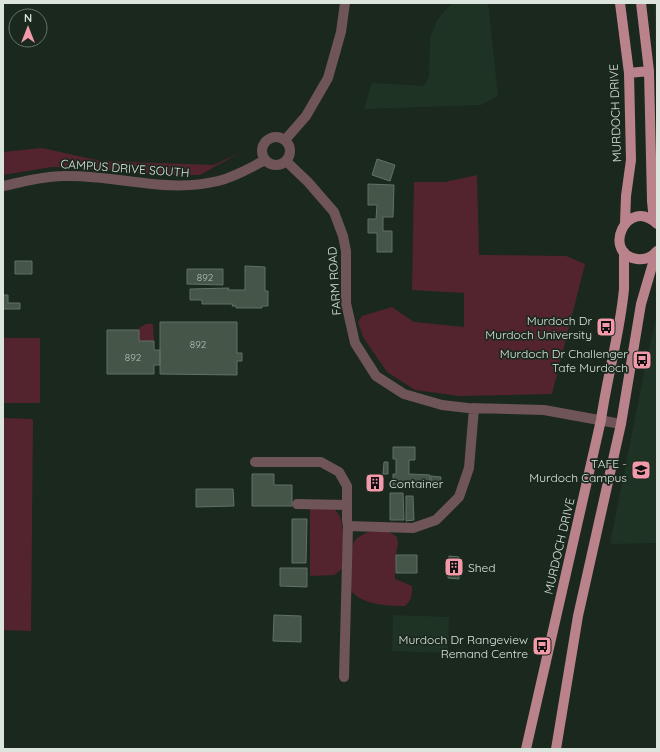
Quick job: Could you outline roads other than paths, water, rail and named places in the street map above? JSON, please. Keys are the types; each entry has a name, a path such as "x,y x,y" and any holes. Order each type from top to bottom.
{"main road":[{"name":"MURDOCH DRIVE","path":"526,749 601,420 605,390 624,290 624,252 619,240 621,228 625,223 626,196 631,160 628,73 620,3"},
{"path":"641,3 649,71 652,201 656,224"},
{"path":"628,73 649,71"},
{"path":"625,223 630,219 643,217 656,224"},
{"path":"624,252 636,259 643,259 650,257 656,252"},
{"path":"556,749 578,616 621,424 642,304 656,252"}],"street":[{"path":"285,140 306,116 328,78 341,32 345,3"},
{"path":"276,136 285,140 290,150 286,161 277,165 271,164 265,160 262,155 264,143 276,136"},
{"name":"CAMPUS DRIVE SOUTH","path":"3,186 45,177 64,176 95,177 173,186 197,185 219,181 239,174 265,160"},
{"name":"FARM ROAD","path":"286,161 308,182 334,212 343,236 346,251 346,303 355,343 376,376 404,394 442,405 474,408 544,410 621,424"},
{"path":"348,526 413,528 436,520 459,497 469,468 474,408"},
{"path":"255,462 321,462 339,472 347,486 348,526 344,677"},
{"path":"297,504 347,505"}],"place":[{"name":"Murdoch Dr Murdoch University","path":"606,327"},
{"name":"Murdoch Dr Challenger Tafe Murdoch","path":"642,360"},
{"name":"TAFE - Murdoch Campus","path":"641,470"},
{"name":"Container","path":"375,483"},
{"name":"Shed","path":"454,567"},
{"name":"Murdoch Dr Rangeview Remand Centre","path":"542,646"}]}
